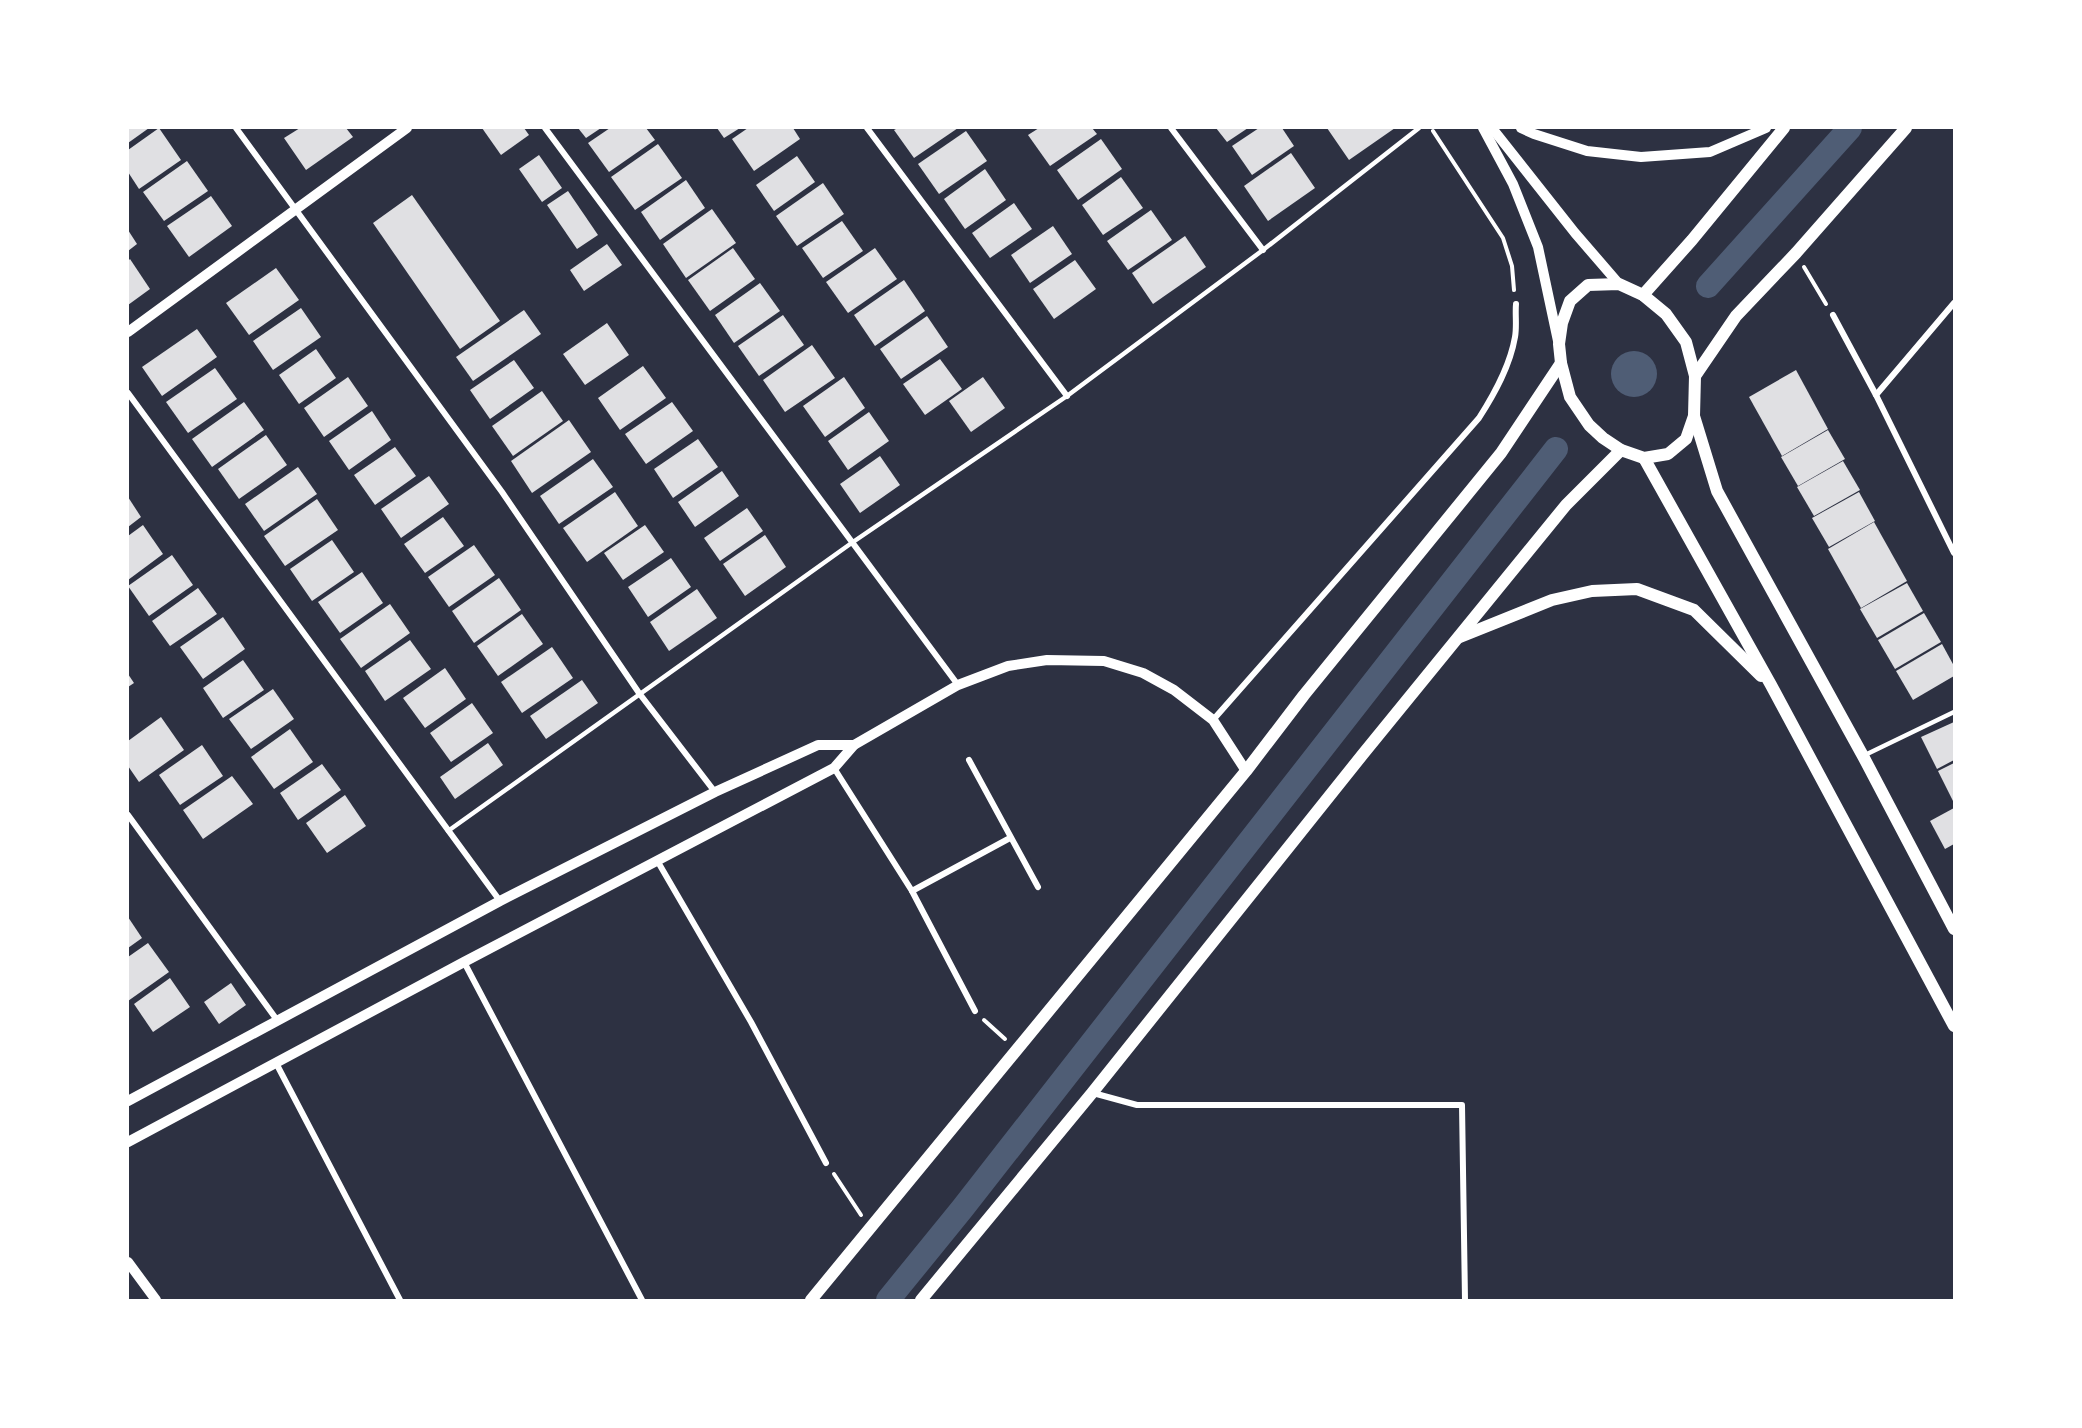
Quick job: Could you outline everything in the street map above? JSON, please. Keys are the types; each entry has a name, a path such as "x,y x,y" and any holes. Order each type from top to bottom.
{"main road":[{"path":"1643,295 1692,240 1784,128"},
{"path":"1695,376 1736,315 1796,254 1906,128"},
{"path":"1619,284 1643,295 1666,314 1686,342 1695,376 1694,416 1686,439 1668,454 1644,458 1621,450 1589,425 1570,397 1559,345 1562,323 1570,301 1588,285 1619,284"},
{"path":"811,1300 1246,771 1311,686 1501,453 1561,363"},
{"path":"1694,416 1717,491 1863,756 1954,929"},
{"path":"921,1300 1092,1093 1566,505 1621,450"},
{"path":"1644,458 1771,685 1954,1026"},
{"path":"1459,637 1552,600 1592,591 1637,589 1694,610 1771,685"}],"street":[{"path":"236,128 502,492 639,693 715,792"},
{"path":"128,332 407,128"},
{"path":"545,128 958,685"},
{"path":"867,128 1067,396"},
{"path":"1171,128 1263,250"},
{"path":"1483,128 1513,184 1538,247 1559,345"},
{"path":"1492,128 1575,233 1619,284"},
{"path":"1521,128 1587,151 1641,157 1710,152 1766,128"},
{"path":"1876,395 1954,303"},
{"path":"1213,720 1479,418 1496,392 1509,355 1515,336 1515,304"},
{"path":"1833,315 1876,395 1954,553"},
{"path":"128,393 500,901"},
{"path":"128,1142 834,768 854,745 958,685 1008,666 1047,660 1104,661 1143,673 1174,690 1213,720 1246,771"},
{"path":"128,1101 500,901 715,792 818,745 854,745"},
{"path":"969,760 1038,887"},
{"path":"834,768 912,891 975,1011"},
{"path":"128,815 277,1020"},
{"path":"912,891 1010,838"},
{"path":"658,862 751,1022 826,1163"},
{"path":"464,962 642,1300"},
{"path":"276,1063 399,1300"},
{"path":"1092,1093 1137,1105 1462,1105 1465,1300"},
{"path":"128,1262 156,1300"}],"lane":[{"path":"448,831 853,542 1067,396 1263,250 1419,128"},
{"path":"1863,756 1954,711"}],"path":[{"path":"1431,128 1503,238 1512,267 1515,304"},
{"path":"1796,254 1833,315"},
{"path":"975,1011 1017,1050"},
{"path":"826,1163 870,1228"}],"water":[{"path":"1634,351 1650,358 1657,374 1650,390 1634,397 1618,390 1611,374 1618,358"}],"building":[{"path":"128,128 149,128 128,143"},
{"path":"159,128 181,160 139,189 128,172 128,150"},
{"path":"300,128 346,128 353,137 306,170 284,138"},
{"path":"482,128 524,128 529,135 501,155"},
{"path":"578,128 601,128 586,138"},
{"path":"610,128 646,128 655,140 609,172 588,143"},
{"path":"717,128 740,128 724,138"},
{"path":"748,128 793,128 800,139 754,171 732,139"},
{"path":"898,128 958,128 914,158 894,130"},
{"path":"1039,128 1092,128 1097,134 1050,166 1028,135"},
{"path":"1216,128 1248,128 1227,142"},
{"path":"1259,128 1282,128 1294,146 1252,175 1232,146"},
{"path":"1327,128 1395,128 1349,160"},
{"path":"966,131 987,161 939,194 918,164"},
{"path":"1101,139 1122,169 1078,200 1057,170"},
{"path":"658,144 682,178 635,210 611,177"},
{"path":"1291,153 1315,188 1268,221 1244,186"},
{"path":"539,155 562,188 542,202 519,169"},
{"path":"797,156 815,182 774,211 756,185"},
{"path":"187,161 208,191 164,221 143,192"},
{"path":"985,169 1006,200 965,229 944,199"},
{"path":"1121,177 1143,208 1103,235 1082,205"},
{"path":"686,180 705,208 660,240 641,212"},
{"path":"823,183 844,214 797,246 776,216"},
{"path":"568,191 598,235 577,249 547,205"},
{"path":"412,195 500,321 460,349 373,223"},
{"path":"211,196 232,226 189,257 167,226"},
{"path":"1014,203 1032,229 990,258 972,233"},
{"path":"712,209 736,243 686,278 663,244"},
{"path":"1151,210 1172,240 1128,270 1107,241"},
{"path":"842,221 863,251 823,278 802,248"},
{"path":"1053,226 1072,254 1030,283 1011,255"},
{"path":"128,230 137,244 128,251"},
{"path":"1185,236 1206,267 1153,304 1132,273"},
{"path":"607,244 622,265 584,291 570,270"},
{"path":"733,248 755,279 710,311 688,280"},
{"path":"875,248 897,279 848,313 826,282"},
{"path":"130,259 150,289 128,305 128,261"},
{"path":"1075,260 1096,289 1054,319 1033,289"},
{"path":"276,268 299,300 249,335 226,303"},
{"path":"904,280 925,311 875,346 854,315"},
{"path":"760,283 780,311 734,343 715,315"},
{"path":"301,308 321,337 273,370 253,341"},
{"path":"524,310 541,334 473,381 456,357"},
{"path":"783,315 804,345 759,376 738,346"},
{"path":"927,316 948,347 901,379 880,349"},
{"path":"607,323 629,355 585,385 563,354"},
{"path":"197,329 217,357 162,396 142,367"},
{"path":"812,345 835,378 785,412 763,380"},
{"path":"316,349 336,378 299,404 279,375"},
{"path":"940,359 962,389 925,415 903,384"},
{"path":"514,360 534,388 490,419 470,390"},
{"path":"643,366 666,398 620,430 598,398"},
{"path":"215,368 237,399 188,433 166,402"},
{"path":"1796,370 1828,429 1782,456 1749,397"},
{"path":"348,377 368,406 324,437 304,408"},
{"path":"844,377 865,408 825,437 803,406"},
{"path":"983,377 1005,408 971,432 949,401"},
{"path":"542,391 563,421 513,456 492,426"},
{"path":"244,402 264,430 212,467 192,439"},
{"path":"672,402 693,431 646,464 625,434"},
{"path":"372,411 391,440 349,470 329,441"},
{"path":"869,412 889,441 848,470 828,441"},
{"path":"569,420 591,452 532,493 511,461"},
{"path":"1828,430 1845,459 1798,486 1781,457"},
{"path":"266,435 287,465 239,499 218,469"},
{"path":"698,439 718,467 673,498 654,469"},
{"path":"395,447 416,476 375,505 354,475"},
{"path":"880,456 900,485 860,513 840,484"},
{"path":"593,459 613,487 559,524 540,496"},
{"path":"1843,461 1860,490 1814,516 1797,487"},
{"path":"298,467 317,494 264,531 245,504"},
{"path":"722,471 739,496 695,527 678,502"},
{"path":"429,476 449,504 401,538 381,509"},
{"path":"615,492 638,526 587,562 563,528"},
{"path":"1859,492 1875,521 1829,547 1812,518"},
{"path":"128,497 141,517 128,527"},
{"path":"317,499 338,530 285,566 264,536"},
{"path":"747,508 763,531 720,561 704,538"},
{"path":"443,517 464,546 425,573 404,544"},
{"path":"1874,522 1907,581 1861,608 1828,549"},
{"path":"143,525 163,554 128,580 128,536"},
{"path":"645,525 664,552 623,580 604,553"},
{"path":"765,535 786,567 745,596 723,564"},
{"path":"332,540 354,572 312,601 290,569"},
{"path":"474,545 495,575 449,607 428,577"},
{"path":"172,555 193,585 149,616 128,586"},
{"path":"671,558 691,587 648,617 628,587"},
{"path":"362,572 383,603 340,633 318,602"},
{"path":"499,578 521,610 474,643 452,611"},
{"path":"1907,583 1923,611 1877,638 1860,609"},
{"path":"198,588 217,614 170,646 152,621"},
{"path":"697,589 717,618 669,651 650,622"},
{"path":"390,604 410,633 361,668 340,639"},
{"path":"1924,613 1941,642 1895,669 1878,640"},
{"path":"522,614 543,644 498,676 477,646"},
{"path":"223,617 245,649 203,679 180,647"},
{"path":"410,640 431,669 385,701 365,671"},
{"path":"1942,644 1954,666 1954,676 1913,700 1896,671"},
{"path":"552,647 573,678 522,713 501,682"},
{"path":"243,660 264,690 223,718 203,688"},
{"path":"445,668 466,699 425,728 403,698"},
{"path":"128,674 134,683 128,687"},
{"path":"582,680 598,703 546,739 530,716"},
{"path":"273,689 294,719 251,749 229,719"},
{"path":"472,703 493,733 451,762 430,733"},
{"path":"161,717 184,750 139,782 128,766 128,741"},
{"path":"1954,722 1954,760 1937,769 1921,737"},
{"path":"290,729 313,762 274,789 251,757"},
{"path":"488,743 503,765 455,799 440,777"},
{"path":"202,745 223,776 180,805 159,775"},
{"path":"1954,763 1954,800 1953,801 1938,771"},
{"path":"322,764 341,790 298,820 280,793"},
{"path":"232,776 253,804 203,839 183,810"},
{"path":"345,795 366,826 327,853 306,823"},
{"path":"1954,808 1954,844 1945,849 1930,821"},
{"path":"128,917 142,938 128,948"},
{"path":"148,943 169,972 128,1001 128,957"},
{"path":"170,978 190,1007 153,1032 134,1004"},
{"path":"231,983 246,1005 219,1024 204,1002"}],"waterway":[{"path":"1708,286 1850,128"},
{"path":"888,1300 962,1209 1556,449"}]}
